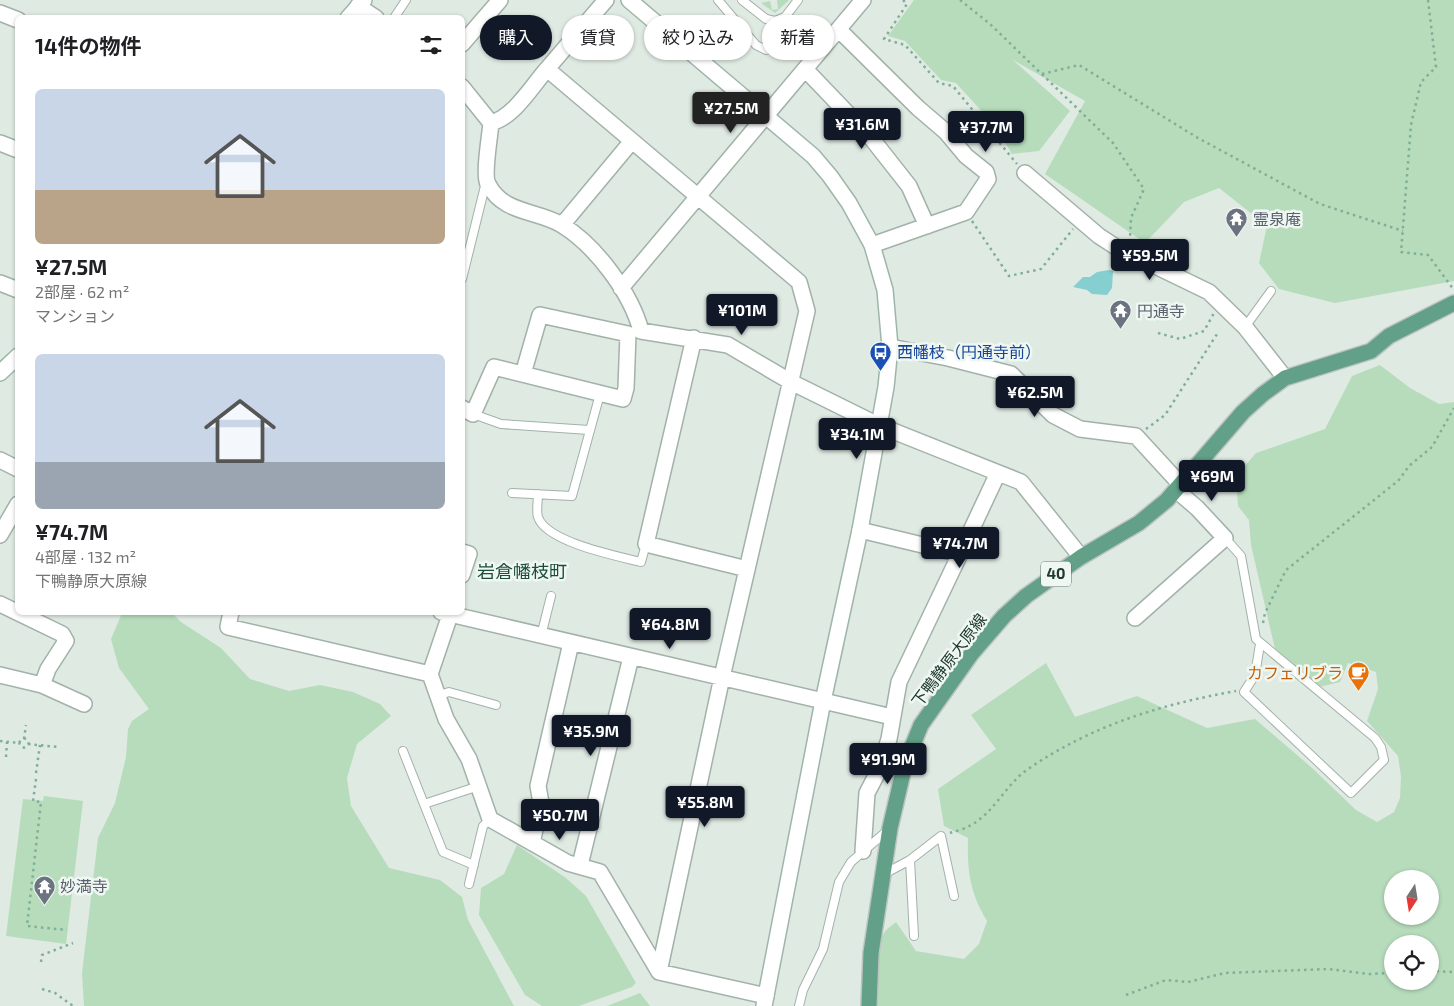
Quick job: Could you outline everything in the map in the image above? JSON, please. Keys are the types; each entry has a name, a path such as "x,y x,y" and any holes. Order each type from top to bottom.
{"main road":[{"name":"下鴨静原大原線","path":"869,1006 871,954 890,828 905,764 921,725 972,654 1004,616 1026,596 1081,557 1139,524 1167,500 1243,412 1285,378 1365,353 1422,318 1454,303"}],"street":[{"path":"465,41 500,0"},
{"path":"491,123 500,120 510,111 606,0"},
{"path":"447,615 430,674 446,719 461,744 479,786 490,819 568,863 600,872 659,972 765,1001 823,701 860,530 878,425 890,347 885,290 872,245 830,176 813,156 629,0"},
{"path":"621,288 863,0"},
{"path":"351,15 361,3 373,15"},
{"path":"0,13 15,19"},
{"path":"839,30 918,108 946,132 966,156 986,172 988,179 966,212 872,245"},
{"path":"547,69 799,282 807,311 722,678 659,972"},
{"path":"806,69 872,139 903,178 909,186 927,226"},
{"path":"465,91 491,123 486,182 496,197 506,204 562,225 594,253 636,310 626,388 622,399 494,367 468,411"},
{"path":"562,225 632,142"},
{"path":"0,143 15,149"},
{"path":"1025,173 1099,236 1130,255 1187,280 1220,301 1245,327 1285,378"},
{"path":"0,283 15,289"},
{"path":"523,374 540,315 634,332 694,338 728,345 791,382 878,425 1021,482 1081,557"},
{"path":"694,338 646,544 747,569"},
{"path":"890,347 948,358 1011,374 1054,415 1080,429 1136,436 1178,487 1225,538 1135,618"},
{"path":"0,373 15,360"},
{"path":"0,460 15,468"},
{"path":"863,851 867,792 879,770 889,739 898,682 998,473"},
{"path":"0,535 12,524"},
{"path":"860,530 960,554"},
{"path":"465,553 469,554 465,566"},
{"path":"0,604 15,611"},
{"path":"23,615 62,634 66,641 48,669 42,685"},
{"path":"230,615 228,626 430,674"},
{"path":"456,615 892,717"},
{"path":"532,843 541,804 538,786 571,643"},
{"path":"580,865 632,657"},
{"path":"0,676 42,685 84,704"}],"lane":[{"path":"396,15 406,0"},
{"path":"718,0 762,49"},
{"path":"742,0 762,16"},
{"path":"787,15 798,0"},
{"path":"465,267 486,182"},
{"path":"1245,327 1271,292"},
{"path":"512,493 572,496 600,394"},
{"path":"468,411 501,424 589,430"},
{"path":"538,494 537,516 544,526 576,546 641,562 646,544"},
{"path":"1225,538 1241,556 1248,605 1256,639 1375,738 1381,747 1384,760 1351,793 1244,692 1255,675 1260,644"},
{"path":"541,636 551,596"},
{"path":"437,696 449,692 496,705"},
{"path":"403,751 443,852 474,865"},
{"path":"424,804 479,786"},
{"path":"469,884 483,826 490,819"},
{"path":"799,1006 803,990 823,949 839,882 851,862 872,846 890,828"},
{"path":"884,874 910,860 941,836 954,896"},
{"path":"910,860 914,936"}],"path":[{"path":"903,0 907,4 884,38 906,45 939,83 953,86 1025,173"},
{"path":"960,0 990,24 1113,142 1144,189 1131,218 1130,255"},
{"path":"1428,0 1436,67 1421,82 1411,125 1401,252 1428,255 1454,290"},
{"path":"1042,74 1079,66 1198,138 1320,204 1403,231"},
{"path":"966,212 1009,276 1041,269 1080,220"},
{"path":"1158,333 1180,339 1204,332 1220,301"},
{"path":"1136,436 1166,415 1219,331"},
{"path":"1260,644 1265,613 1286,570 1398,481 1409,466 1432,446 1454,408"},
{"path":"941,836 972,825 1026,770 1074,741 1113,724 1178,702 1234,691 1244,692"},
{"path":"19,743 24,739 26,725"},
{"path":"24,739 28,744"},
{"path":"0,741 19,743 24,748 28,744 58,747"},
{"path":"6,757 7,742"},
{"path":"36,773 40,745"},
{"path":"36,780 33,801 41,802 27,926 67,930"},
{"path":"41,962 42,955 73,943"},
{"path":"1126,995 1166,980 1188,982 1225,973 1328,969 1370,974 1384,973"},
{"path":"1439,971 1454,972"},
{"path":"42,989 55,993 73,1006"}],"green space":[{"path":"777,0 789,0 775,13 761,3 770,1 772,10 778,9"},
{"path":"914,0 1454,0 1454,281 1335,303 1279,289 1259,263 1267,226 1219,188 1184,202 1145,243 1045,174 1085,101 1013,60 1070,111 1039,151 1012,154 997,128 956,83 941,80 905,41 888,36"},
{"path":"1380,365 1410,388 1439,404 1454,402 1454,1006 874,1006 879,941 886,930 896,922 916,951 964,959 979,944 987,921 973,891 968,861 968,838 944,826 938,789 996,749 971,715 1046,663 1075,717 1137,696 1207,728 1255,719 1311,767 1356,810 1377,822 1394,812 1400,798 1401,777 1398,756 1367,721 1378,689 1376,672 1348,663 1340,682 1319,687 1275,649 1251,545 1249,520 1238,506 1236,476 1256,453 1325,429 1352,376"},
{"path":"121,615 174,615 181,622 221,648 250,679 289,691 320,685 353,692 380,704 391,716 357,744 347,778 351,806 389,868 440,880 462,897 468,920 514,1006 84,1006 82,973 98,838 115,803 126,757 128,729 132,721 149,709 119,668 111,639"},
{"path":"44,796 83,801 66,944 6,936 23,799 43,801"},
{"path":"517,845 566,878 586,896 636,983 632,987 579,1006 542,1006 525,995 479,915 481,888 504,874"},
{"path":"640,993 650,1006 607,1006"}],"water":[{"path":"1113,271 1112,288 1107,295 1092,294 1087,290 1073,287 1083,277 1090,277 1097,272"}],"place":[{"name":"霊泉庵","path":"1237,238"},
{"name":"円通寺","path":"1121,330"},
{"name":"西幡枝（円通寺前）","path":"881,371"},
{"name":"カフェリブラ","path":"1359,692"},
{"name":"妙満寺","path":"44,905"}],"district":[{"name":"岩倉幡枝町","path":"522,572"}]}
